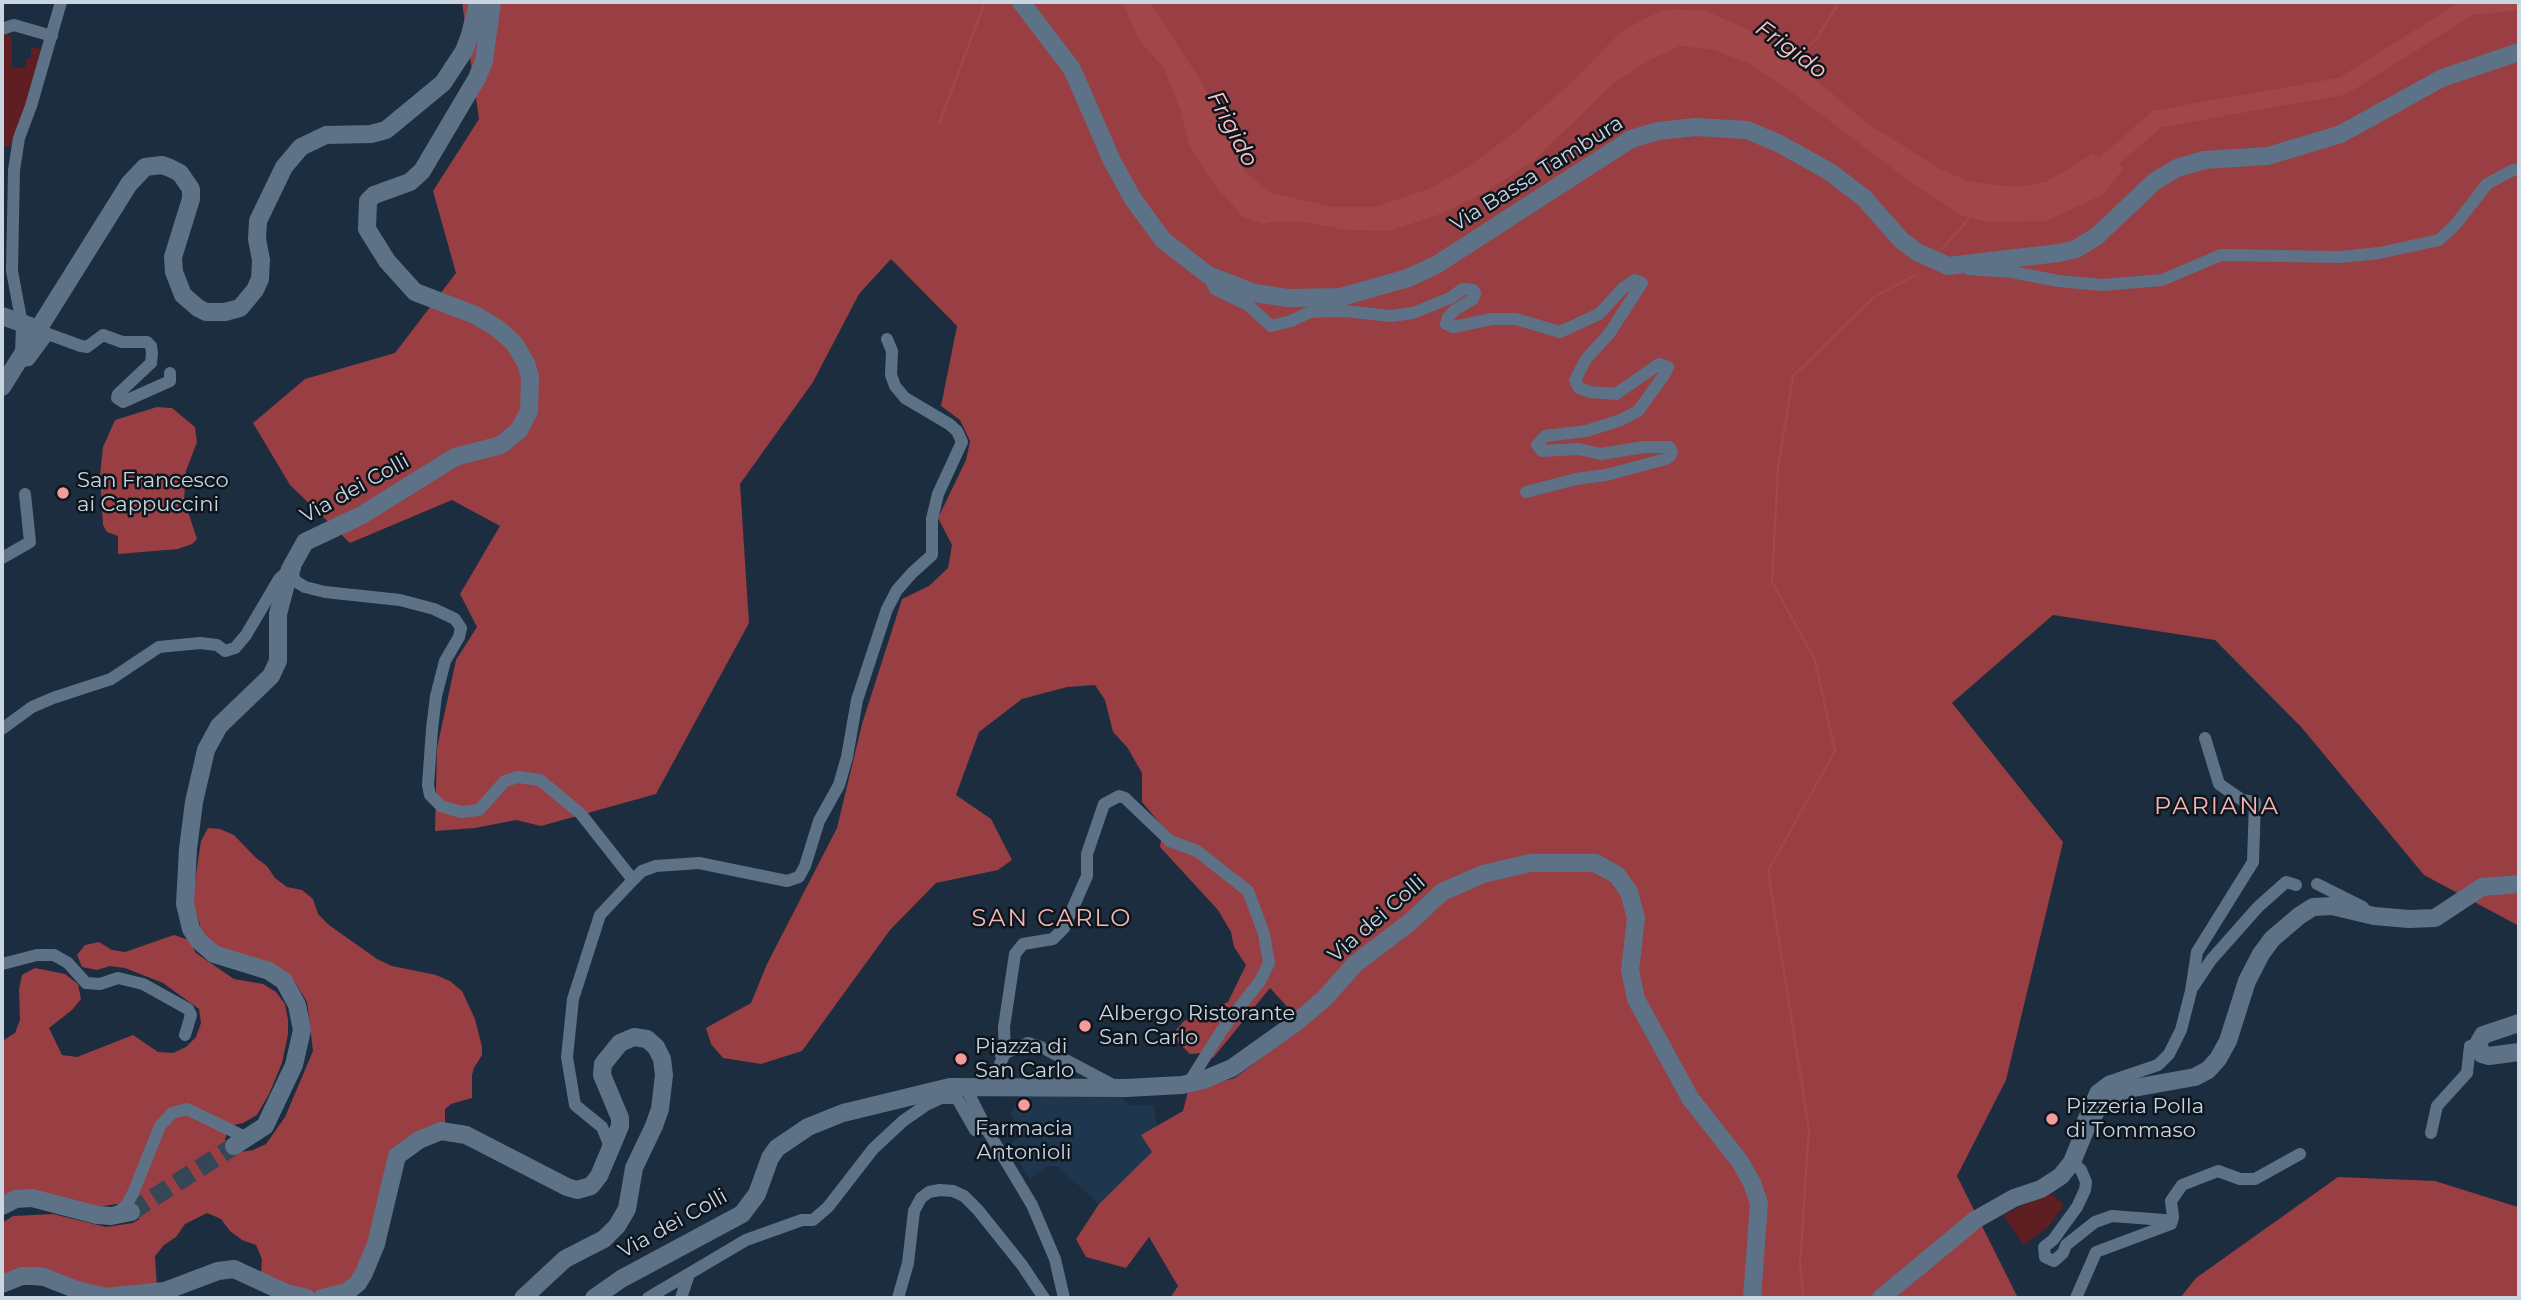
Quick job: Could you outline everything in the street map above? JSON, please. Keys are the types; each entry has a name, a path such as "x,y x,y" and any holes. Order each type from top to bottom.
{"street":[{"path":"30,326 12,271 14,170 19,138 61,2"},
{"path":"2,387 20,358 30,326 139,171 161,161 180,173 191,189 191,199 173,257 174,272 183,295 206,312 225,312 240,308 255,290 260,279 258,221 284,167 301,147 326,135 371,134 386,130 443,83 464,51 478,2"},
{"name":"Via dei Colli","path":"111,1216 126,1206 160,1126 172,1113 187,1109 240,1142 265,1126 293,1065 302,1030 297,1005 284,981 269,971 214,954 199,941 191,929 185,904 194,802 206,750 219,726 271,676 278,662 278,614 290,569 305,542 362,515 455,457 501,444 519,430 529,411 530,377 526,363 514,343 497,328 475,315 415,292 387,261 367,229 368,201 374,195 410,182 422,171 477,78 484,61 492,2"},
{"name":"Via Bassa Tambura","path":"1021,2 1072,69 1113,163 1133,199 1163,240 1208,275 1254,293 1288,298 1341,297 1408,278 1436,265 1631,139 1658,131 1696,127 1747,130 1780,144 1830,172 1864,198 1902,241 1917,252 1948,266"},
{"path":"2,29 14,25 52,36"},
{"path":"1948,266 2034,257 2076,249 2097,236 2155,181 2177,168 2204,160 2268,156 2341,134 2442,78 2519,52"},
{"path":"1948,266 2102,285 2162,280 2221,255 2328,257 2379,254 2439,240 2456,224 2487,184 2512,170 2519,170"},
{"path":"1208,275 1215,289 1248,305 1271,326 1292,321 1310,312 1344,311 1391,316 1413,313 1450,298 1463,289 1473,290 1473,299 1455,310 1448,317 1446,324 1453,327 1492,319 1516,319 1560,332 1599,314 1635,279 1642,283 1609,334 1586,359 1575,380 1579,388 1590,392 1616,394 1659,364 1668,366 1664,375 1638,411 1621,420 1586,431 1545,436 1537,445 1542,451 1578,449 1601,454 1644,447 1669,447 1672,451 1670,456 1606,475 1576,479 1526,492"},
{"path":"2,316 30,326"},
{"path":"20,358 26,362 48,334 52,333 87,347 103,335 122,342 147,342 151,346 151,363 118,394 117,398 123,402 170,382 170,373"},
{"path":"611,1149 602,1127 575,1105 566,1057 573,999 600,915 642,871 656,866 699,863 787,881 803,872 819,821 839,785 857,700 887,609 897,590 932,555 932,519 938,494 962,442 957,431 949,424 905,397 895,386 891,376 892,351 887,340"},
{"path":"2,558 30,542 25,494"},
{"path":"329,529 309,545 296,564 293,574 295,581 305,587 325,592 400,600 433,609 455,619 461,628 460,637 445,661 436,696 428,774 430,795 441,806 461,812 479,810 506,781 518,777 540,780 581,814 633,880"},
{"path":"2,729 32,707 111,679 159,647 200,643 217,645 225,651 235,648 246,635 279,579 290,569"},
{"path":"2069,1166 2088,1106 2096,1091 2108,1082 2147,1070 2162,1062 2181,1030 2197,953 2253,862 2261,803 2242,800 2219,784 2205,738"},
{"path":"990,1086 1003,1054 1004,1027 1015,954 1023,944 1053,939 1064,928 1087,876 1087,854 1104,804 1119,796 1125,798 1170,841 1197,851 1248,891 1264,934 1269,963 1260,981 1222,1030 1188,1084"},
{"name":"Via dei Colli","path":"594,1298 621,1279 741,1214 757,1194 770,1158 777,1148 808,1127 843,1113 950,1087 1052,1089 1188,1084 1232,1068 1298,1021 1325,998 1355,964 1410,922 1442,892 1483,874 1530,863 1595,863 1617,875 1629,892 1636,918 1630,970 1636,999 1690,1098 1741,1163 1752,1183 1759,1203 1752,1298"},
{"path":"2191,990 2211,960 2258,907 2286,882 2296,885"},
{"path":"2317,884 2367,909 2374,916"},
{"path":"1881,1298 1975,1220 2014,1198 2041,1189 2057,1179 2069,1166 2101,1103 2112,1095 2128,1089 2195,1077 2208,1070 2218,1059 2231,1033 2248,981 2261,954 2272,939 2313,907 2332,906 2374,916 2435,918 2482,887 2519,884"},
{"path":"2,964 37,955 54,955 68,963 86,983 100,984 118,978 144,984 188,1009 191,1015 185,1035"},
{"path":"2519,1023 2483,1034 2478,1044 2482,1054 2489,1056 2519,1052"},
{"name":"Via dei Colli","path":"322,1298 347,1292 358,1283 376,1244 397,1156 419,1140 441,1131 466,1135 567,1188 577,1191 591,1186 617,1136 620,1118 602,1075 603,1064 620,1043 634,1037 647,1039 656,1047 662,1059 664,1075 660,1109 634,1168 627,1209 617,1226 604,1239 565,1259 523,1298"},
{"path":"1003,1054 1028,1043 1118,1088"},
{"path":"2431,1133 2437,1106 2467,1073 2470,1046 2478,1044"},
{"path":"968,1086 968,1092 986,1128 1031,1205 1055,1259 1064,1298"},
{"path":"648,1298 746,1240 802,1220 813,1220 828,1207 873,1149 903,1121 926,1105 941,1098 954,1098 958,1100 975,1130 986,1128"},
{"path":"2171,1224 2171,1201 2182,1185 2218,1171 2240,1179 2255,1179 2300,1154"},
{"path":"2069,1166 2081,1170 2086,1182 2085,1190 2077,1207 2053,1240 2044,1247 2045,1257 2054,1261 2063,1253 2066,1245 2095,1222 2112,1216 2164,1220 2171,1224"},
{"path":"898,1298 908,1263 914,1211 921,1198 929,1192 940,1190 953,1191 964,1196 978,1210 1022,1265 1044,1298"},
{"path":"2,1206 16,1199 32,1198 111,1216 131,1212"},
{"path":"2076,1298 2096,1252 2171,1224"},
{"path":"2,1284 22,1276 44,1277 105,1297 165,1291 218,1271 234,1269 286,1293 307,1298"},
{"path":"681,1298 689,1274"}],"shaded area":[{"path":"462,2 2519,2 2519,926 2424,875 2302,728 2215,640 2053,615 1952,703 2063,842 2006,1080 1957,1176 2018,1298 1170,1298 1178,1286 1149,1237 1126,1268 1086,1257 1076,1239 1099,1204 1152,1152 1141,1135 1183,1111 1188,1091 1235,1078 1304,1025 1270,988 1213,1058 1201,1053 1190,1054 1178,1042 1176,1030 1184,1021 1228,1002 1246,965 1234,947 1231,932 1218,910 1160,847 1163,827 1142,802 1142,773 1127,747 1113,732 1105,700 1095,685 1067,687 1022,699 979,732 956,795 991,819 1012,860 998,870 936,883 890,930 802,1051 761,1064 723,1058 711,1044 706,1028 751,1003 767,964 837,828 862,724 902,599 929,586 948,568 952,545 938,518 966,460 970,441 960,420 941,406 957,326 891,259 859,294 813,382 740,484 749,623 656,794 541,826 516,820 475,828 435,831 437,748 456,660 477,627 460,594 500,526 452,500 350,543 290,485 253,423 305,379 395,353 456,273 433,191 479,119"},
{"path":"1122,2 1150,2 1202,83 1236,147 1245,172 1271,193 1333,207 1374,207 1426,190 1465,169 1517,130 1572,82 1619,34 1645,18 1669,9 1706,11 1756,33 1867,123 1942,170 1971,182 2016,187 2046,182 2092,154 2124,168 2102,195 2047,221 1987,222 1961,215 1915,185 1782,85 1746,62 1713,50 1680,46 1648,61 1614,83 1532,162 1485,192 1441,214 1389,231 1346,230 1303,222 1276,221 1264,224 1242,216 1213,183 1190,147 1181,112 1164,68 1139,40"},
{"path":"2,33 12,38 12,68 25,68 26,59 31,58 31,46 44,50 13,147 2,146"},
{"path":"157,407 172,408 195,427 197,442 186,471 184,500 197,539 178,549 118,554 118,536 107,532 103,525 100,475 103,447 115,420"},
{"path":"208,828 220,829 234,835 267,866 275,878 287,887 302,890 313,899 318,914 329,925 377,959 392,966 436,975 450,981 462,991 475,1019 482,1047 482,1055 472,1075 472,1098 451,1104 445,1109 445,1122 439,1134 402,1153 371,1249 350,1282 320,1294 297,1290 261,1273 262,1259 256,1245 242,1240 230,1231 221,1219 207,1213 185,1224 176,1237 164,1245 155,1256 157,1288 92,1291 40,1268 33,1268 2,1280 2,1223 13,1216 53,1214 106,1227 133,1223 139,1219 138,1212 124,1203 97,1207 2,1198 2,1041 15,1033 20,1020 19,989 22,975 35,968 65,974 78,984 81,999 72,1010 49,1028 62,1055 77,1057 133,1035 158,1052 173,1053 186,1047 196,1037 201,1023 199,1009 163,983 125,968 110,966 97,970 82,967 77,955 85,945 99,942 112,950 125,952 174,935 189,940 196,953 234,979 263,984 276,992 285,1004 288,1020 282,1063 269,1094 257,1115 243,1123 229,1126 225,1140 234,1153 253,1150 266,1144 285,1117 313,1051 307,1002 293,979 233,955 210,942 201,928 192,900 201,841"},
{"path":"1116,1093 1130,1105 1154,1105 1157,1126 1141,1135 1153,1152 1099,1204 1057,1166 1047,1166 1030,1179 1008,1146 1021,1136 1011,1114 1024,1097 1028,1094"},
{"path":"2338,1177 2435,1181 2518,1207 2519,1196 2519,1298 2180,1298 2196,1278"},
{"path":"2050,1192 2064,1205 2049,1226 2024,1245 2003,1215"}],"waterway":[{"path":"939,124 985,2"},
{"path":"1789,58 1817,38 1839,2"},
{"name":"Frigido","path":"2091,177 2157,119 2343,86 2470,6 2512,2"},
{"path":"1942,249 1972,215"},
{"path":"1803,1298 1800,1263 1809,1129 1768,871 1835,751 1815,660 1772,582 1778,468 1793,376 1875,296 1918,274"}],"tunnel":[{"path":"131,1212 234,1146"}],"place":[{"name":"San Francesco ai Cappuccini","path":"63,493"},
{"name":"Albergo Ristorante San Carlo","path":"1085,1026"},
{"name":"Piazza di San Carlo","path":"961,1059"},
{"name":"Farmacia Antonioli","path":"1024,1105"},
{"name":"Pizzeria Polla di Tommaso","path":"2052,1119"}],"district":[{"name":"PARIANA","path":"2217,807"},
{"name":"SAN CARLO","path":"1052,919"}]}
